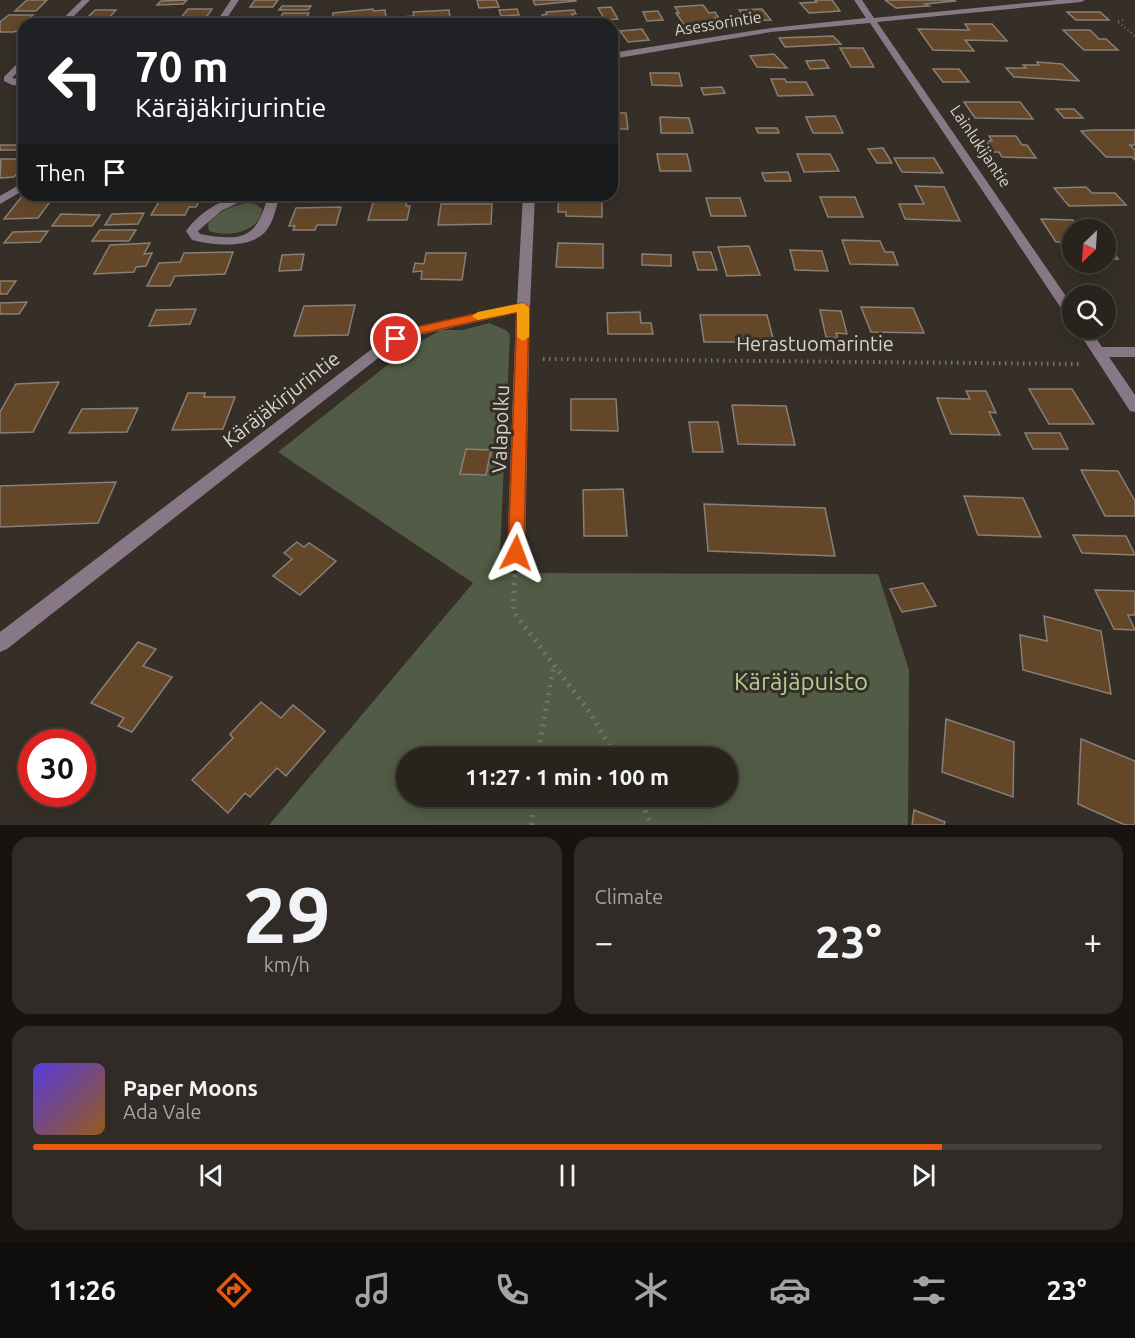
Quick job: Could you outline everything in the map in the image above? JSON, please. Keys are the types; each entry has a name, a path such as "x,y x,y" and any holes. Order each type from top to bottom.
{"street":[{"path":"67,18 86,0"},
{"path":"223,18 236,0"},
{"name":"Lainlukijantie","path":"858,0 1062,299"},
{"name":"Asessorintie","path":"618,55 771,30 1080,0"},
{"path":"18,66 7,79 18,82"},
{"path":"0,201 18,189"},
{"path":"234,201 224,205 197,224 192,231 196,237 220,240 253,237 268,217 272,201"},
{"path":"523,307 529,201"},
{"name":"Valapolku","path":"516,553 523,307"},
{"name":"Käräjäkirjurintie","path":"0,643 386,345 407,333 523,307"},
{"path":"1089,339 1135,407"},
{"path":"1098,352 1135,352"}],"path":[{"path":"1123,20 1116,21 1135,36"},
{"name":"Herastuomarintie","path":"523,359 1107,365"},
{"path":"516,553 513,611 591,714 610,747"},
{"path":"539,747 554,664"},
{"path":"532,825 533,807"},
{"path":"644,807 651,825"}],"green space":[{"path":"247,203 256,204 262,209 260,217 250,228 225,234 209,231 208,224 220,213 231,207"},
{"name":"Käräjäpuisto","path":"489,323 506,330 510,335 499,573 878,574 909,670 908,825 269,825 473,583 278,452 410,347 441,330 463,330"}],"building":[{"path":"27,0 47,0 36,11 15,11"},
{"path":"187,0 183,4 157,5 161,1"},
{"path":"255,0 278,0 273,7 250,7"},
{"path":"477,0 496,0 499,7 479,8"},
{"path":"533,0 575,0 576,1 535,5"},
{"path":"815,0 832,0 840,11 809,13 800,3 817,2"},
{"path":"885,0 955,1 925,4 929,6 896,8"},
{"path":"703,5 709,13 715,12 719,18 715,18 719,24 685,26 676,13 679,13 675,7"},
{"path":"282,6 311,6 308,10 279,10"},
{"path":"611,7 617,18 604,18 598,8"},
{"path":"188,9 212,9 206,18 180,18"},
{"path":"517,9 519,15 501,16 499,10"},
{"path":"762,9 771,20 747,21 739,10"},
{"path":"95,10 116,10 109,18 87,18"},
{"path":"385,10 386,18 332,18 333,13"},
{"path":"449,10 450,18 401,18 414,16 413,12"},
{"path":"574,10 576,14 572,14 574,18 544,18 542,15 547,14 546,12"},
{"path":"658,11 663,20 647,21 643,12"},
{"path":"1067,12 1100,12 1109,20 1076,20"},
{"path":"283,13 309,13 307,17 281,17"},
{"path":"9,15 33,15 29,18 18,18 18,30 14,32 0,32 0,22"},
{"path":"965,24 992,24 1007,41 965,40 974,51 933,50 918,29 969,30"},
{"path":"642,29 649,40 628,42 620,31"},
{"path":"1063,30 1090,30 1099,39 1106,39 1118,50 1084,50"},
{"path":"833,36 841,44 785,47 779,38"},
{"path":"840,48 863,48 874,67 851,67"},
{"path":"774,54 787,68 757,67 750,56"},
{"path":"824,60 829,68 810,69 806,61"},
{"path":"1037,62 1062,64 1079,81 1014,77 1006,68 1026,68 1023,65 1039,65"},
{"path":"933,69 959,69 969,82 943,82"},
{"path":"650,73 679,73 682,86 652,85"},
{"path":"771,79 806,82 813,95 778,96"},
{"path":"722,87 725,93 704,95 701,88"},
{"path":"964,102 1020,102 1033,119 975,118"},
{"path":"1056,109 1074,109 1083,118 1064,118"},
{"path":"618,113 626,113 628,129 618,129"},
{"path":"835,116 843,133 813,133 806,117"},
{"path":"660,117 689,118 693,133 661,133"},
{"path":"756,128 777,128 779,133 758,133"},
{"path":"1135,130 1135,145 1130,145 1135,150 1135,160 1132,157 1106,157 1081,131"},
{"path":"989,136 1016,136 1022,145 1027,145 1036,158 1002,157 999,152 993,152 986,141 992,141"},
{"path":"0,145 18,145 18,150 0,150"},
{"path":"883,148 892,163 877,163 868,149"},
{"path":"657,154 687,154 691,171 660,171"},
{"path":"797,154 830,154 839,171 804,172"},
{"path":"894,158 934,158 943,173 902,172"},
{"path":"1,159 18,159 18,172 14,177 0,178"},
{"path":"788,172 791,181 765,181 762,173"},
{"path":"915,186 944,187 960,221 905,219 899,204 924,204"},
{"path":"1086,187 1092,193 1115,193 1126,205 1069,206 1054,188"},
{"path":"820,197 855,197 863,217 828,217"},
{"path":"706,198 740,198 746,216 711,216"},
{"path":"18,201 51,201 38,218 4,219"},
{"path":"159,201 199,201 196,207 189,207 185,215 151,215"},
{"path":"374,201 407,201 406,206 410,206 407,220 368,220"},
{"path":"559,201 602,201 602,217 566,216 566,212 558,212"},
{"path":"441,204 492,204 491,224 438,225"},
{"path":"341,207 336,225 317,225 315,230 293,230 295,226 289,226 296,208"},
{"path":"144,213 138,224 105,225 112,214"},
{"path":"61,214 100,215 92,226 52,226"},
{"path":"1041,219 1062,220 1062,242 1056,242"},
{"path":"100,230 136,230 129,241 92,241"},
{"path":"48,231 40,242 4,243 13,232"},
{"path":"842,240 880,241 885,252 893,252 898,265 850,264"},
{"path":"150,243 144,254 152,253 146,266 136,267 134,272 94,274 110,245"},
{"path":"558,243 603,244 603,268 556,267"},
{"path":"749,246 760,275 727,276 718,247"},
{"path":"790,250 822,251 828,271 795,270"},
{"path":"233,252 225,274 175,276 170,286 147,286 159,263 180,262 184,253"},
{"path":"693,252 711,252 717,270 698,270"},
{"path":"426,253 466,253 462,280 421,279 422,271 413,272 415,263 424,264"},
{"path":"304,254 301,270 279,271 282,255"},
{"path":"642,254 671,255 671,266 642,265"},
{"path":"0,281 16,281 7,294 0,294"},
{"path":"27,302 19,314 0,314 0,303"},
{"path":"355,305 348,335 294,336 304,306"},
{"path":"861,307 913,308 924,333 871,332"},
{"path":"196,309 190,324 149,326 156,310"},
{"path":"820,310 841,311 847,334 836,333 838,338 826,337"},
{"path":"640,312 641,323 651,323 653,334 608,334 607,313"},
{"path":"700,315 767,315 774,342 704,342"},
{"path":"59,382 33,432 0,433 0,412 16,384"},
{"path":"1029,389 1072,389 1094,424 1049,424"},
{"path":"966,391 986,391 996,413 989,412 1000,435 951,434 937,398 970,399"},
{"path":"188,393 205,393 204,397 235,397 223,429 172,430"},
{"path":"571,399 616,399 618,431 571,430"},
{"path":"732,405 786,406 795,445 738,444"},
{"path":"138,408 127,432 69,433 82,409"},
{"path":"689,422 718,422 723,452 693,452"},
{"path":"1025,433 1060,433 1068,449 1033,449"},
{"path":"466,449 491,450 486,475 460,474"},
{"path":"1081,470 1118,471 1135,501 1135,516 1105,516"},
{"path":"116,482 98,523 0,527 0,486"},
{"path":"623,489 627,536 584,536 583,490"},
{"path":"964,496 1023,498 1041,537 978,535"},
{"path":"704,504 825,508 835,556 708,551"},
{"path":"1073,535 1126,536 1135,555 1082,553"},
{"path":"297,542 304,547 309,543 336,561 300,595 273,576 292,559 284,553"},
{"path":"923,583 936,606 902,612 890,589"},
{"path":"1095,590 1135,591 1135,615 1128,615 1135,630 1114,629"},
{"path":"1044,616 1101,631 1111,694 1023,670 1020,635 1047,641"},
{"path":"138,642 156,649 143,666 172,677 132,732 118,726 124,718 91,703"},
{"path":"261,702 281,718 293,705 325,731 286,776 277,768 250,797 245,793 228,813 192,780 233,738 230,734"},
{"path":"946,719 1014,742 1013,797 942,772"},
{"path":"1081,739 1135,761 1135,825 1125,825 1078,804"},
{"path":"914,810 945,822 944,825 912,825"}],"slow traffic":[{"path":"478,316 523,307 523,337"}],"route":[{"path":"396,339 407,333 523,307 516,553"}]}
